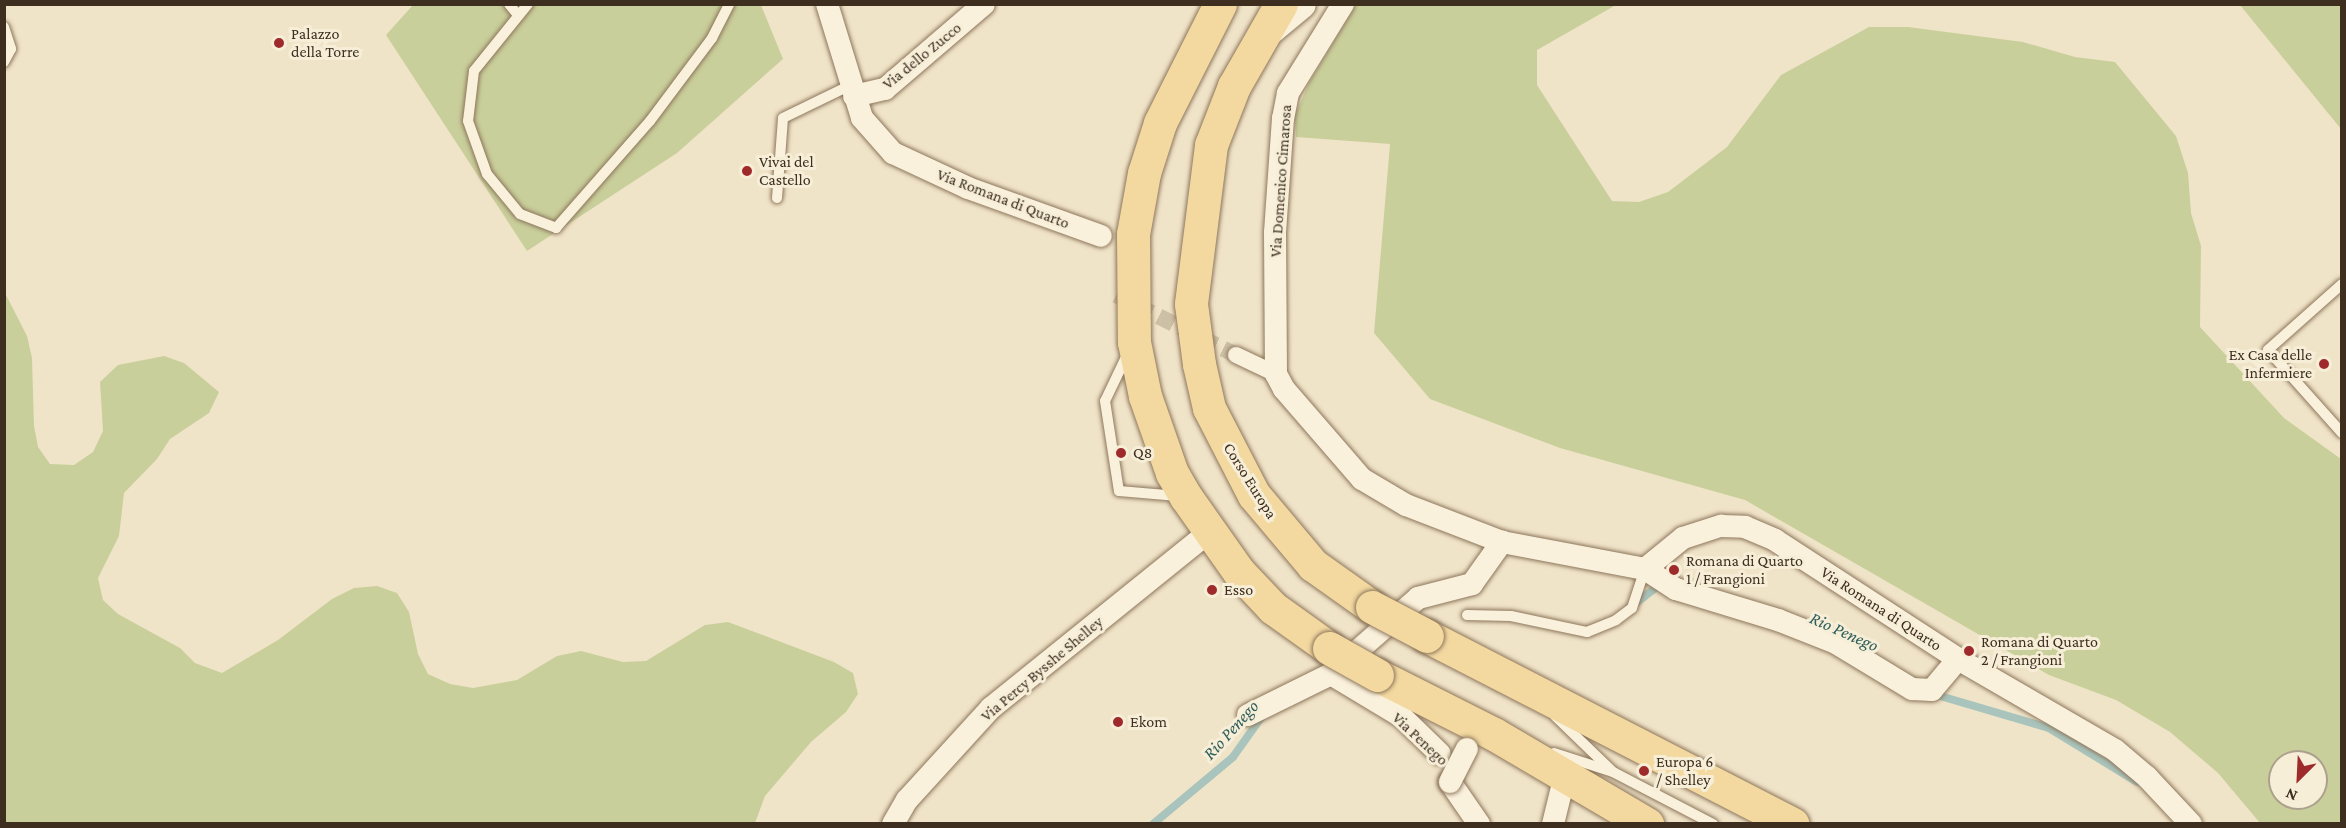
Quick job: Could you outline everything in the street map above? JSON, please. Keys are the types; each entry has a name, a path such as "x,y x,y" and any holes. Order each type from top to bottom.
{"main road":[{"path":"1220,4 1160,123 1144,173 1116,239 1145,396 1172,473 1209,532 1273,608 1330,661 1377,675 1479,736 1565,775 1647,824"},
{"name":"Corso Europa","path":"1281,4 1234,86 1211,145 1191,304 1199,364 1209,408 1254,495 1313,565 1372,607 1793,824"}],"street":[{"name":"Via Romana di Quarto","path":"827,4 862,118 893,153 968,188 1116,239"},
{"name":"Via dello Zucco","path":"853,90 885,89 984,4"},
{"path":"1264,36 1302,4"},
{"name":"Via Domenico Cimarosa","path":"1276,374 1275,233 1287,93 1343,4"},
{"path":"1236,355 1276,374"},
{"name":"Via Romana di Quarto","path":"1276,374 1284,389 1362,479 1406,505 1502,542 1645,569 1676,589 1778,620 1836,643 1912,689 1932,690 1958,659"},
{"name":"Via Romana di Quarto","path":"1645,569 1683,538 1721,526 1744,527 1775,540 1958,659 2115,750 2147,777 2191,824"},
{"name":"Via Percy Bysshe Shelley","path":"892,824 907,800 991,708 1209,532"},
{"path":"1248,715 1330,661 1418,598 1473,584 1502,542"},
{"name":"Via Penego","path":"1330,661 1401,716 1440,753 1490,824"},
{"path":"1479,736 1450,782 1479,824"},
{"path":"1553,824 1565,775"}],"lane":[{"path":"509,4 518,15"},
{"path":"528,4 474,70 468,121 487,174 520,214 556,228 650,121 711,38 729,4"},
{"path":"4,27 11,49 4,62"},
{"path":"777,198 783,118 853,90"},
{"path":"2342,284 2268,350 2342,433"},
{"path":"1134,342 1105,401 1119,491 1186,497"},
{"path":"1467,615 1511,616 1587,632 1616,620 1632,608 1645,569"},
{"path":"1524,685 1613,772"},
{"path":"1479,736 1613,772 1713,824"}],"green space":[{"path":"413,5 761,5 783,59 677,153 527,251 386,35"},
{"path":"1356,5 1616,5 1537,50 1537,85 1612,201 1639,202 1668,192 1727,147 1781,75 1869,27 1908,27 2023,42 2075,57 2115,62 2176,136 2188,173 2191,213 2201,246 2200,327 2284,418 2341,459 2341,823 2260,823 2218,773 2170,732 2116,700 2049,675 1745,500 1560,448 1430,399 1374,333 1390,144 1296,137 1295,115 1309,83"},
{"path":"2240,5 2341,5 2341,129"},
{"path":"5,293 27,336 32,358 34,426 38,447 50,464 74,465 93,452 103,431 100,382 118,365 164,356 184,363 219,392 209,413 170,439 157,459 124,493 119,536 98,578 103,600 118,614 180,648 195,663 222,673 278,640 332,599 354,588 377,586 397,593 409,612 418,654 428,674 450,684 473,688 517,680 557,656 581,651 623,662 646,661 705,625 728,622 834,662 853,673 858,694 846,712 811,742 765,796 755,823 5,823"}],"waterway":[{"name":"Rio Penego","path":"1631,607 1660,584 1664,585"},
{"name":"Rio Penego","path":"1930,693 2049,728 2137,782"},
{"name":"Rio Penego","path":"1153,824 1233,757 1263,715"}],"tunnel":[{"path":"1116,295 1236,355"}],"place":[{"name":"Palazzo della Torre","path":"279,43"},
{"name":"Vivai del Castello","path":"747,171"},
{"name":"Ex Casa delle Infermiere","path":"2324,364"},
{"name":"Q8","path":"1121,453"},
{"name":"Romana di Quarto 1 / Frangioni","path":"1674,570"},
{"name":"Esso","path":"1212,590"},
{"name":"Romana di Quarto 2 / Frangioni","path":"1969,651"},
{"name":"Ekom","path":"1118,722"},
{"name":"Europa 6 / Shelley","path":"1644,771"}]}
